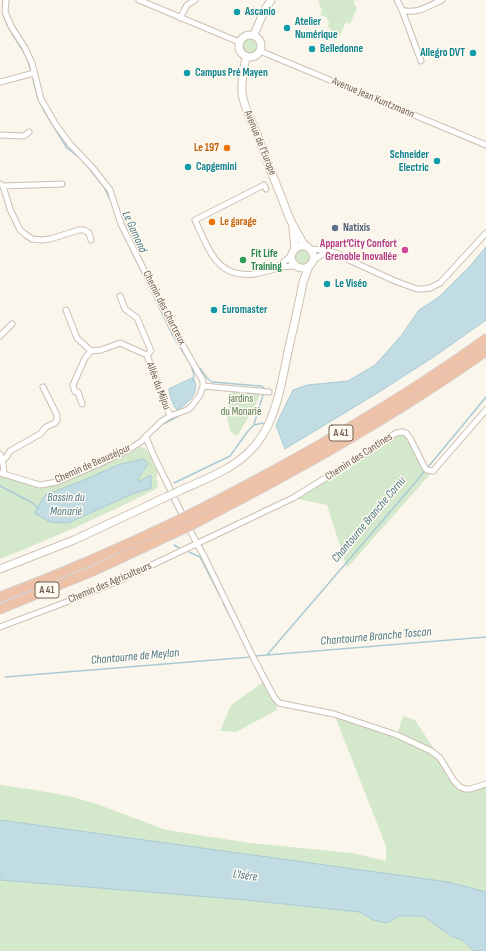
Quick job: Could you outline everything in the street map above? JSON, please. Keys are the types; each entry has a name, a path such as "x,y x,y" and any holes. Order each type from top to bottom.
{"highway":[{"name":"A 41","path":"0,597 111,552 250,484 399,398 486,339"},
{"name":"A 41","path":"0,609 93,571 189,526 286,476 411,401 486,351"}],"main road":[{"path":"254,35 264,11 271,0"},
{"path":"247,35 254,35 260,41 260,51 254,56 246,57 239,50 239,42 247,35"},
{"name":"Avenue de l'Europe","path":"246,57 243,72 242,91 244,104 293,226 303,243 313,253 311,263"},
{"name":"Avenue de l'Europe","path":"293,226 292,261 300,270 303,282"},
{"path":"293,252 301,246 309,248"},
{"path":"297,267 304,268 311,263"},
{"path":"0,569 74,540 225,470 249,452 267,429 276,408 303,282 311,263"}],"street":[{"name":"Chemin des Chartreux","path":"6,0 5,12 11,26 25,48 32,63 41,99 56,125 70,144 92,167 110,190 121,224 171,324 203,381 203,386"},
{"path":"139,0 239,42"},
{"path":"180,18 187,5 195,0"},
{"path":"397,0 421,61"},
{"path":"402,10 406,12 418,11 442,0"},
{"name":"Avenue Jean Kuntzmann","path":"260,51 486,145"},
{"path":"0,82 34,73"},
{"path":"0,135 24,136 29,132"},
{"path":"62,184 1,185 20,230 26,235 42,240 84,230 90,233 91,240"},
{"path":"266,189 264,185 195,220 214,258 219,265 228,270 238,274 252,275 277,267 297,267"},
{"path":"309,248 339,254 351,261 395,280 417,289 423,289 440,283 486,233"},
{"path":"277,267 293,252"},
{"path":"311,263 321,255 332,252"},
{"name":"Allée du Mijou","path":"120,296 125,309 137,318 151,351 147,355"},
{"path":"66,310 77,338 91,350 85,358 73,385 75,392 78,392 82,404"},
{"path":"0,336 12,324"},
{"name":"Allée du Mijou","path":"91,350 101,350 120,343 147,355 170,416"},
{"path":"203,386 269,392"},
{"name":"Chemin de Beauséjour","path":"0,454 3,460 2,474 40,485 57,482 128,450 142,441 162,421 170,416 187,410 192,406 200,395 203,386"},
{"path":"3,460 10,451 40,434 46,427 55,423 57,420 57,415 44,387"},
{"name":"Chemin des Cantines","path":"197,544 293,498 396,433 406,433 426,469 433,471 486,410"},
{"path":"146,436 148,444 197,544 274,697 279,703 334,714 397,735 431,751 440,758 454,781 460,787 470,789 486,784"},
{"name":"Chemin des Agriculteurs","path":"0,627 116,582 197,544"}],"green space":[{"path":"318,0 354,0 354,4 357,8 350,24 346,22 339,37 329,33 331,28 328,27 329,23 327,18 320,15 322,11"},
{"path":"250,39 257,44 258,47 253,54 250,55 243,50 242,47 247,40"},
{"path":"299,250 305,250 309,254 309,260 305,264 299,264 295,260 295,254"},
{"name":"jardins du Monariè","path":"231,391 260,394 253,410 237,436 230,431 227,417"},
{"path":"396,433 406,433 422,463 433,471 347,568 327,505 293,498"},
{"path":"139,447 146,449 158,471 156,478 158,486 156,489 79,526 0,559 0,477 44,487 55,485"},
{"path":"265,681 274,697 277,710 236,732 220,731 231,705"},
{"path":"334,714 397,735 403,716 415,720 454,781 465,789 486,784 486,892 448,882 0,820 0,785 69,796 97,804 163,829 250,843 352,853 386,861 386,846"},
{"path":"0,880 247,900 360,912 373,920 387,923 399,916 423,916 451,936 464,941 474,951 0,951"}],"water":[{"path":"486,247 486,320 438,354 379,392 285,449 276,425 293,390 307,385 348,381 375,365 401,336 419,310 439,297 471,265"},
{"path":"193,378 196,388 195,392 189,401 177,410 169,389"},
{"name":"Bassin du Monarié","path":"144,459 148,464 138,479 140,481 151,475 151,488 132,494 68,523 50,522 34,513 45,495 118,465"},
{"name":"L'Isère","path":"0,820 448,882 486,892 486,951 474,951 464,941 451,936 423,916 399,916 387,923 373,920 360,912 247,900 0,880"}],"waterway":[{"name":"Le Gamond","path":"3,0 3,10"},
{"name":"Le Gamond","path":"3,14 10,30 26,56 31,71"},
{"name":"Le Gamond","path":"33,79 38,99 67,148 80,158 89,168"},
{"name":"Le Gamond","path":"91,171 104,187 113,206"},
{"name":"Le Gamond","path":"130,248 157,303"},
{"name":"Le Gamond","path":"158,305 172,334 191,365 194,375 193,380"},
{"path":"200,368 212,382 260,386 264,389"},
{"path":"254,424 263,395"},
{"name":"Chantourne Branche Cornu","path":"267,655 414,484 486,397"},
{"name":"Le Gamond","path":"156,430 161,425 177,417"},
{"path":"174,483 230,456 248,431 254,425 263,423"},
{"path":"0,486 31,502 38,508"},
{"path":"174,545 181,549"},
{"path":"189,552 200,557 220,596"},
{"path":"223,603 237,629"},
{"name":"Chantourne Branche Toscan","path":"255,656 486,637"},
{"name":"Chantourne de Meylan","path":"5,677 251,657"}],"place":[{"name":"Ascanio","path":"237,12"},
{"name":"Atelier Numérique","path":"287,28"},
{"name":"Belledonne","path":"312,49"},
{"name":"Allegro DVT","path":"473,53"},
{"name":"Campus Pré Mayen","path":"187,73"},
{"name":"Le 197","path":"227,148"},
{"name":"Schneider Electric","path":"437,161"},
{"name":"Capgemini","path":"188,167"},
{"name":"Le garage","path":"212,222"},
{"name":"Natixis","path":"335,228"},
{"name":"Appart'City Confort Grenoble Inovallée","path":"405,250"},
{"name":"Fit Life Training","path":"243,260"},
{"name":"Le Viséo","path":"327,284"},
{"name":"Euromaster","path":"214,310"}]}
